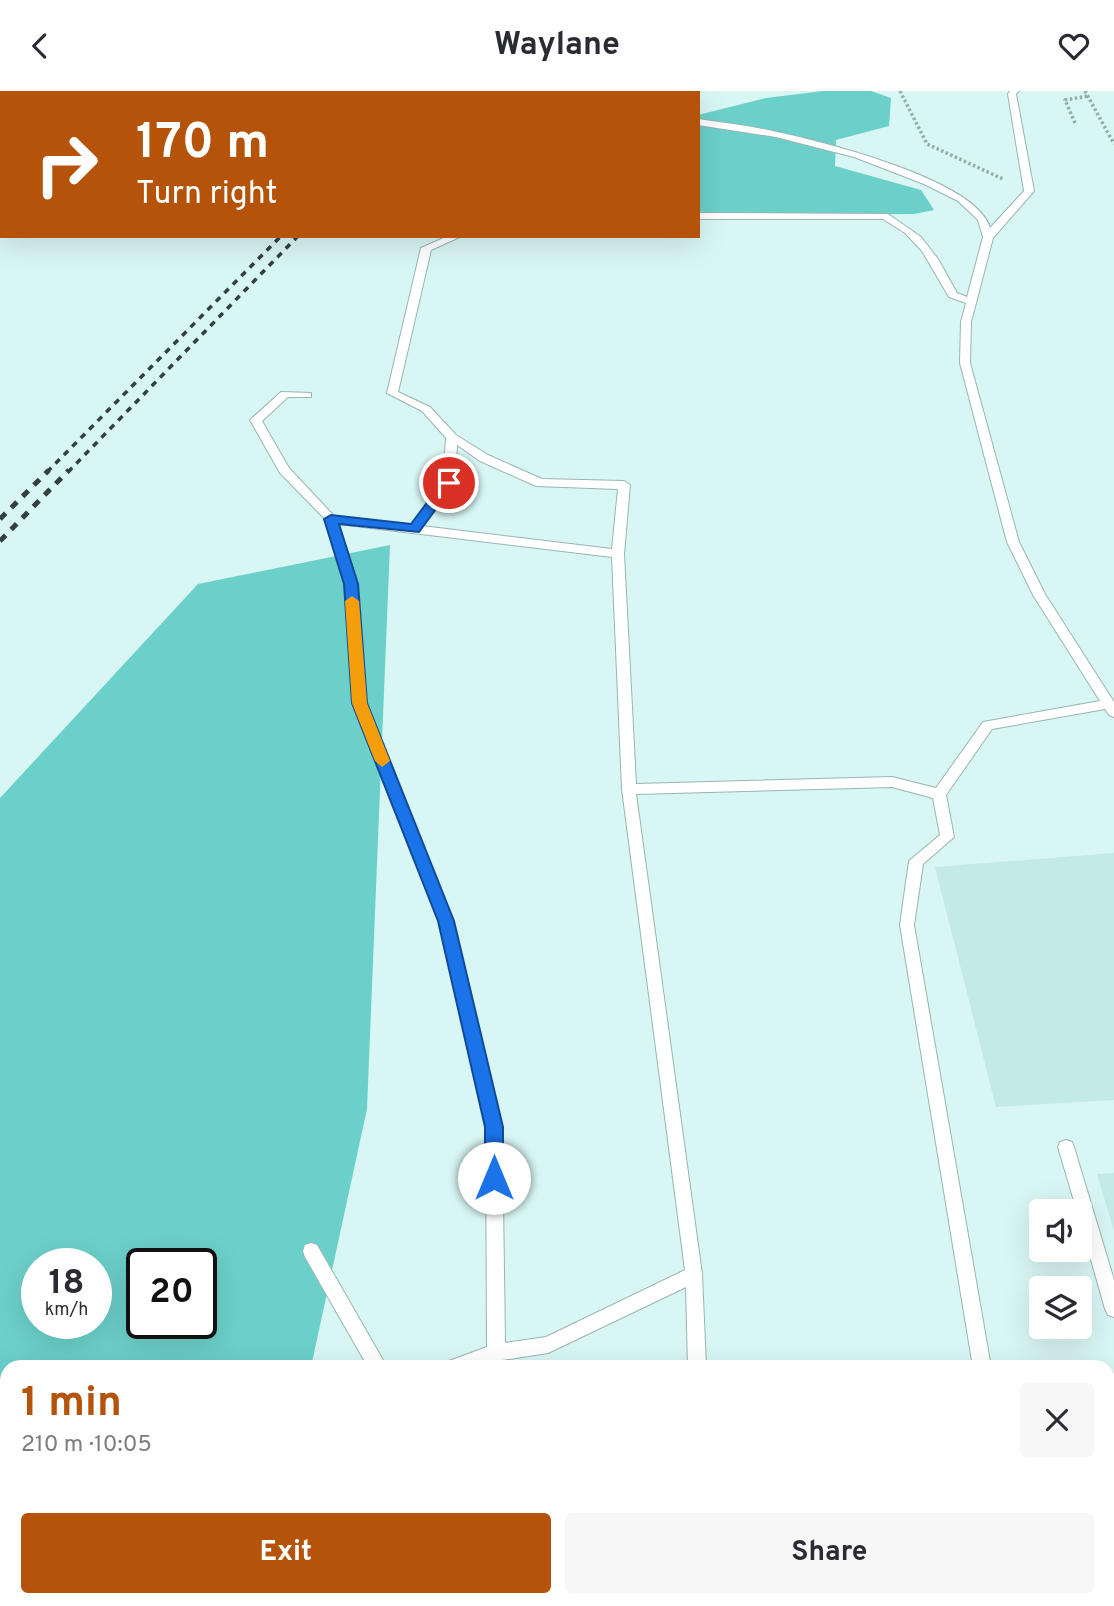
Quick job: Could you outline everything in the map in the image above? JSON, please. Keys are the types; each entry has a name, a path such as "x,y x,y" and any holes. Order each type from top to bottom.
{"lane":[{"path":"981,1360 907,925 916,861 947,837 939,794 988,725 1111,708 1039,595 1013,542 965,363 967,322 988,237 1029,191 1012,94 1014,91"},
{"path":"700,122 790,137 857,155 927,182 961,199 983,219 988,237"},
{"path":"700,216 885,216 909,228 937,264 953,295 972,302"},
{"path":"452,238 426,248 393,393 426,409 452,437 484,458 540,482 624,485 618,554 629,789 694,1273 697,1360"},
{"path":"307,395 285,394 256,420 284,470 331,519 351,584 359,703 446,921 494,1127 496,1353"},
{"path":"414,529 449,483 452,437"},
{"path":"331,519 618,554"},
{"path":"629,789 892,782 939,794"},
{"path":"1066,1147 1114,1309"},
{"path":"312,1251 374,1360"},
{"path":"476,1360 496,1353 548,1345 694,1273"}],"path":[{"path":"901,91 927,144 1029,191"},
{"path":"1085,91 1114,144"},
{"path":"1075,123 1065,100 1088,96"}],"shaded area":[{"path":"823,91 871,91 891,98 889,126 836,140 835,166 921,190 934,210 914,214 700,215 700,114 766,98"},
{"path":"390,545 367,1109 313,1360 0,1360 0,798 198,584"},
{"path":"1114,853 1114,1100 996,1107 935,867"},
{"path":"1114,1173 1114,1231 1097,1174"}],"railway":[{"path":"47,472 279,238"},
{"path":"68,472 296,238"},
{"path":"0,541 69,470"},
{"path":"0,519 47,472"}],"slow traffic":[{"path":"352,601 359,703 382,761"}],"route":[{"path":"449,483 414,529 331,519 351,584 359,703 446,921 494,1127 494,1178"}]}
